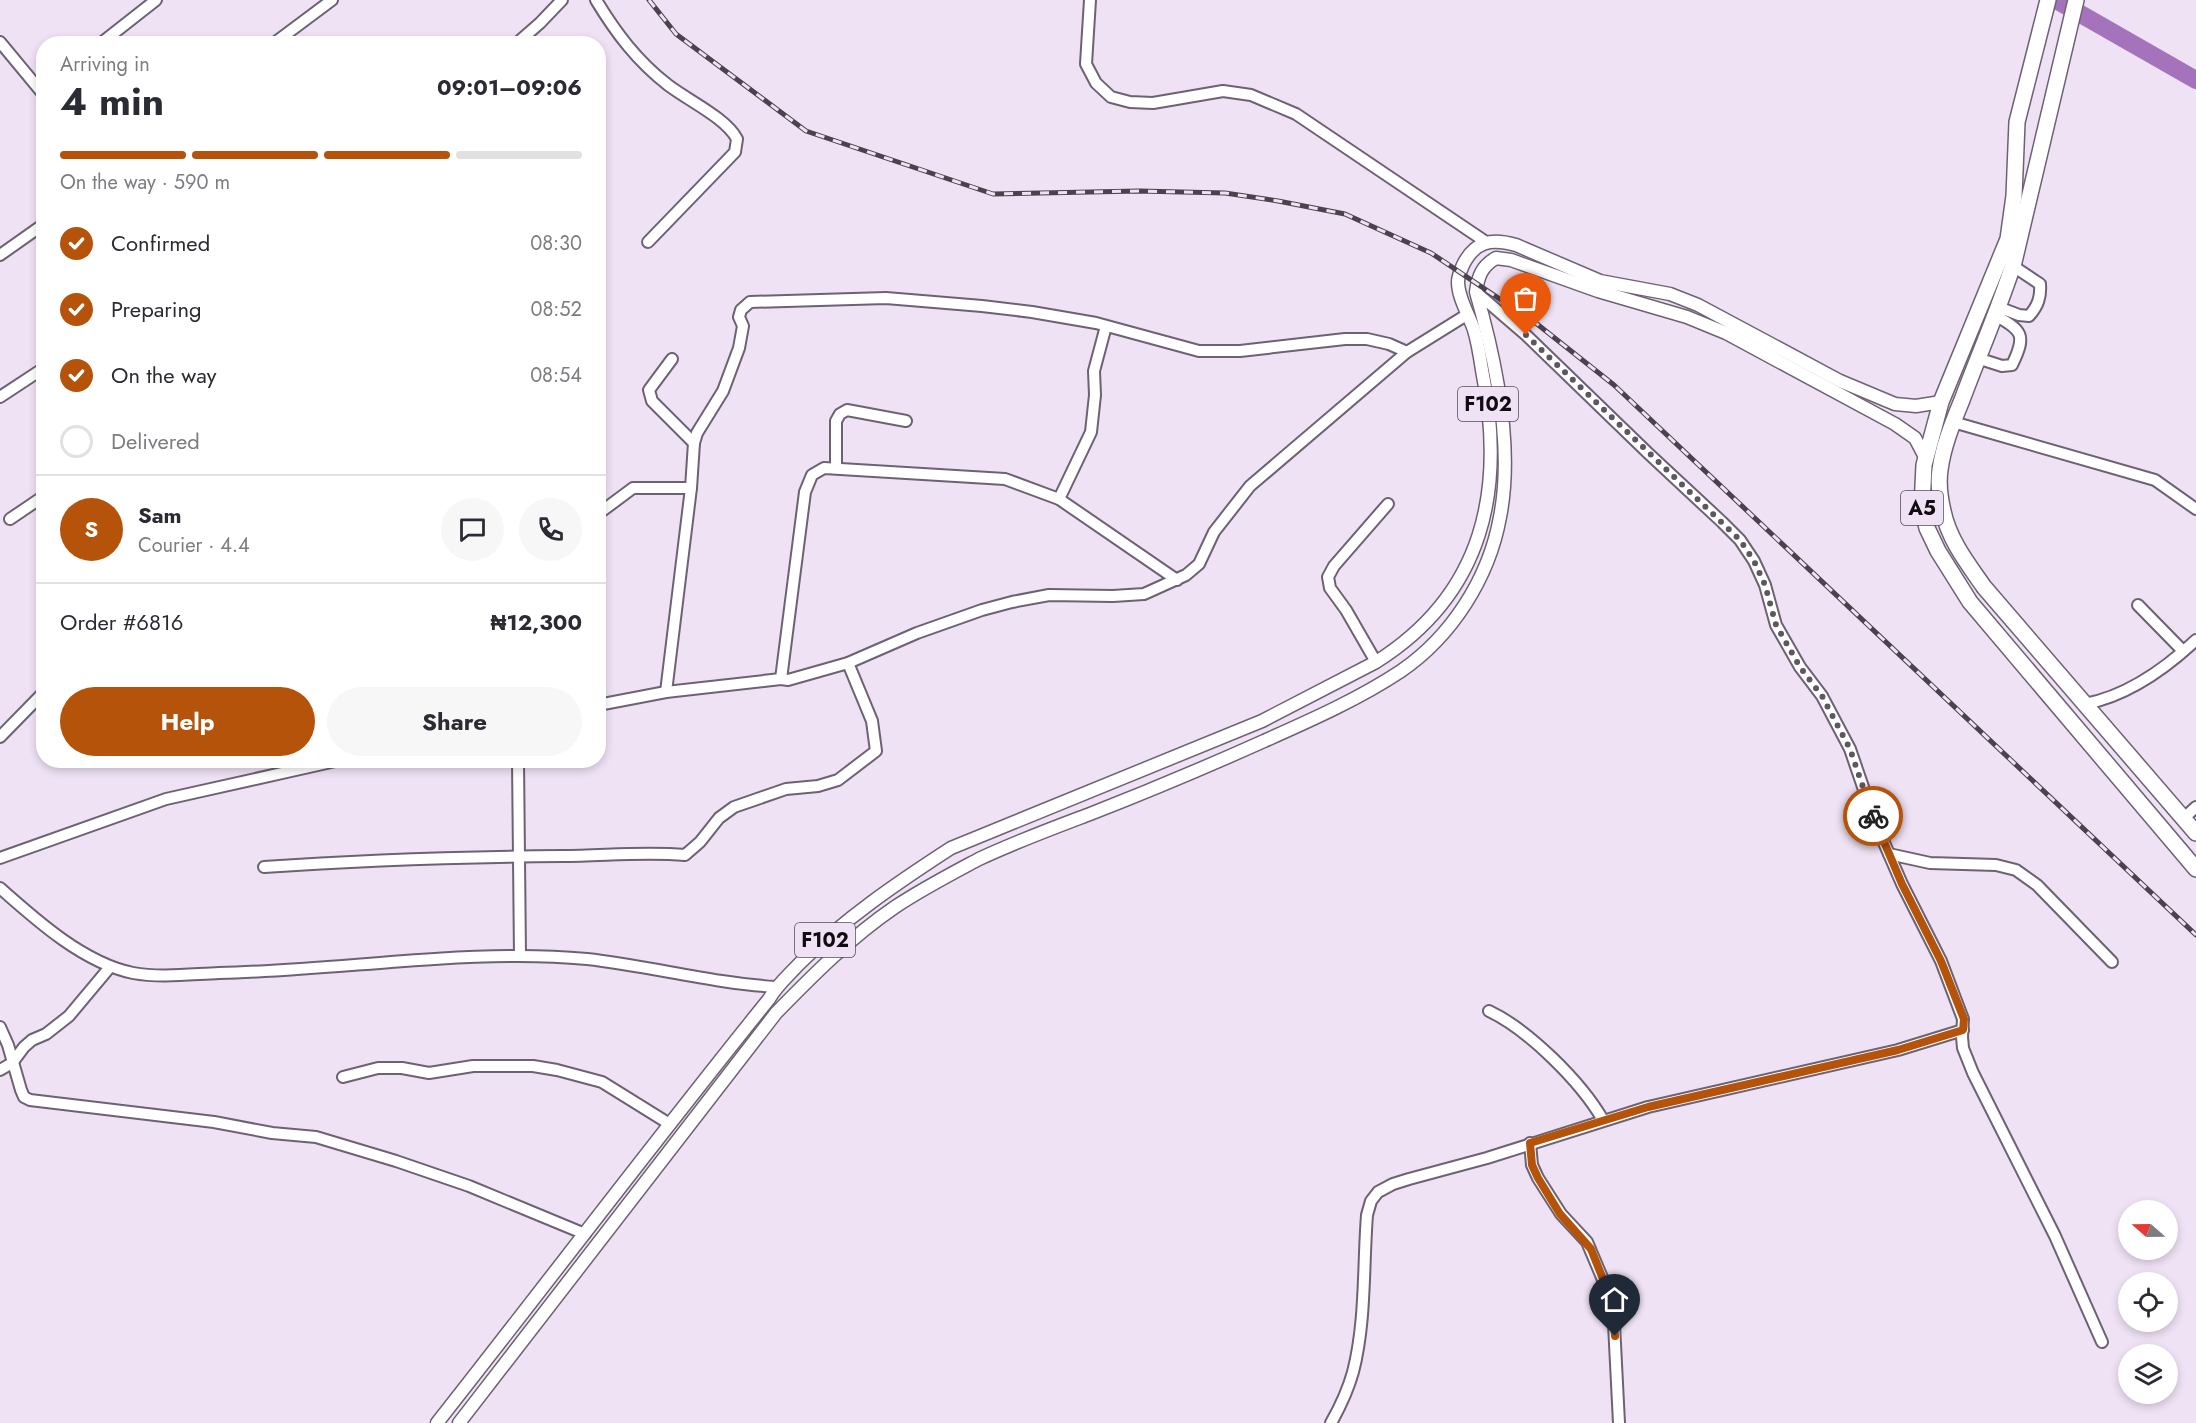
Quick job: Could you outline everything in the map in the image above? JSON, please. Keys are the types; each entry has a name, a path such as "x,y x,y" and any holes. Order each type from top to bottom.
{"highway":[{"name":"A5","path":"2048,0 2017,122 2014,196 2008,239 1941,402 1925,457 1922,507 1927,528 1970,602 2196,869"},
{"name":"A5","path":"2076,0 2057,76 2040,160 2013,266 1953,422 1939,472 1940,498 1948,530 1957,548 1984,587 2196,833"},
{"path":"2014,654 2029,638"}],"main road":[{"path":"1486,242 1505,242 1516,245 1600,281 1670,294 1698,305 1840,381 1894,404 1916,406 1941,402"},
{"name":"F102","path":"437,1423 585,1234 668,1123 769,999 776,987 846,922 951,848 1262,721 1391,653 1435,613 1450,593 1476,546 1485,512 1492,457 1486,392 1475,333 1458,282 1470,251 1486,242"},
{"path":"1476,292 1479,275 1487,263 1496,258 1503,258 1598,291 1687,317 1726,333 1895,424 1915,438 1925,457"},
{"name":"F102","path":"459,1423 776,1013 818,970 858,936 894,908 981,859 1148,791 1318,717 1402,671 1448,627 1466,604 1491,551 1501,514 1506,465 1498,391 1476,292"},
{"path":"1391,653 1402,671"}],"street":[{"path":"110,36 156,0"},
{"path":"284,36 332,0"},
{"path":"525,36 562,0"},
{"path":"596,0 614,30 636,57 667,85 726,123 737,139 735,152 648,242"},
{"path":"1090,0 1086,64 1096,83 1110,97 1130,102 1154,103 1223,91 1251,95 1296,114 1456,224 1486,242"},
{"path":"0,42 36,84"},
{"path":"0,255 36,230"},
{"path":"1997,311 2029,316 2041,296 2040,284 2013,266"},
{"path":"1476,292 1526,335 1740,540 1754,561 1765,585 1776,625 1800,667 1822,696 1850,749 1864,795 1889,854 1941,961 1964,1019 1963,1048 1973,1073 2055,1236 2102,1342"},
{"path":"666,692 691,488 694,442 697,433 723,391 739,348 743,326 739,317 745,304 886,298 1032,312 1106,326 1198,351 1240,351 1345,339 1367,339 1389,344 1407,352"},
{"path":"1977,357 2002,366 2012,364 2019,352 2021,338 2016,328 1997,311"},
{"path":"606,703 666,692 788,680 848,663 917,633 1012,602 1049,595 1144,594 1177,580 1199,564 1214,532 1250,486 1407,352 1468,314"},
{"path":"1059,499 1091,432 1095,395 1094,371 1106,326"},
{"path":"672,359 649,390 650,396 652,401 694,442"},
{"path":"0,397 36,373"},
{"path":"837,468 836,421 840,414 847,410 906,421"},
{"path":"1953,422 2155,480 2196,509"},
{"path":"781,679 805,492 812,475 824,468 1005,479 1059,499 1177,580"},
{"path":"606,508 633,488 691,488"},
{"path":"10,519 36,501"},
{"path":"1376,662 1346,610 1330,588 1328,577 1334,566 1388,504"},
{"path":"2138,606 2183,651"},
{"path":"2085,704 2107,700 2140,683 2196,640"},
{"path":"264,867 359,860 659,853 685,855 700,843 719,818 734,807 786,789 818,786 838,780 876,751 872,721 848,663"},
{"path":"0,737 36,700"},
{"path":"0,858 166,799 304,768"},
{"path":"518,768 520,956"},
{"path":"2184,818 2196,807"},
{"path":"1889,854 1930,863 1996,865 2016,870 2037,885 2112,962"},
{"path":"0,888 32,916 89,956 111,967 135,973 252,973 425,958 520,956 587,959 706,980 776,987"},
{"path":"0,1070 12,1063 32,1040 46,1034 69,1016 111,967"},
{"path":"1489,1011 1551,1058 1591,1100 1603,1120"},
{"path":"0,1027 8,1045 21,1090 24,1097 30,1101 214,1122 272,1133 316,1137 396,1161 458,1183 585,1234"},
{"path":"1331,1423 1346,1392 1356,1356 1367,1215 1371,1201 1378,1192 1393,1184 1487,1158 1603,1120 1703,1094 1898,1050 1963,1030"},
{"path":"343,1077 378,1068 402,1068 429,1073 473,1066 532,1066 602,1082 668,1123"},
{"path":"1530,1143 1532,1165 1538,1178 1560,1214 1587,1242 1609,1294 1614,1324 1619,1423"}],"waterway":[{"path":"2056,0 2196,80"}],"railway":[{"path":"649,0 676,34 806,131 993,194 1139,191 1225,193 1345,214 1431,253 1537,324 1614,385 2196,935"}],"way so far":[{"path":"1526,335 1740,540 1754,561 1765,585 1776,625 1800,667 1822,696 1850,749 1873,816"}],"route":[{"path":"1615,1336 1609,1294 1591,1249 1552,1203 1532,1165 1530,1143 1648,1107 1898,1050 1963,1030 1964,1019 1941,961 1902,884 1873,816"}]}
